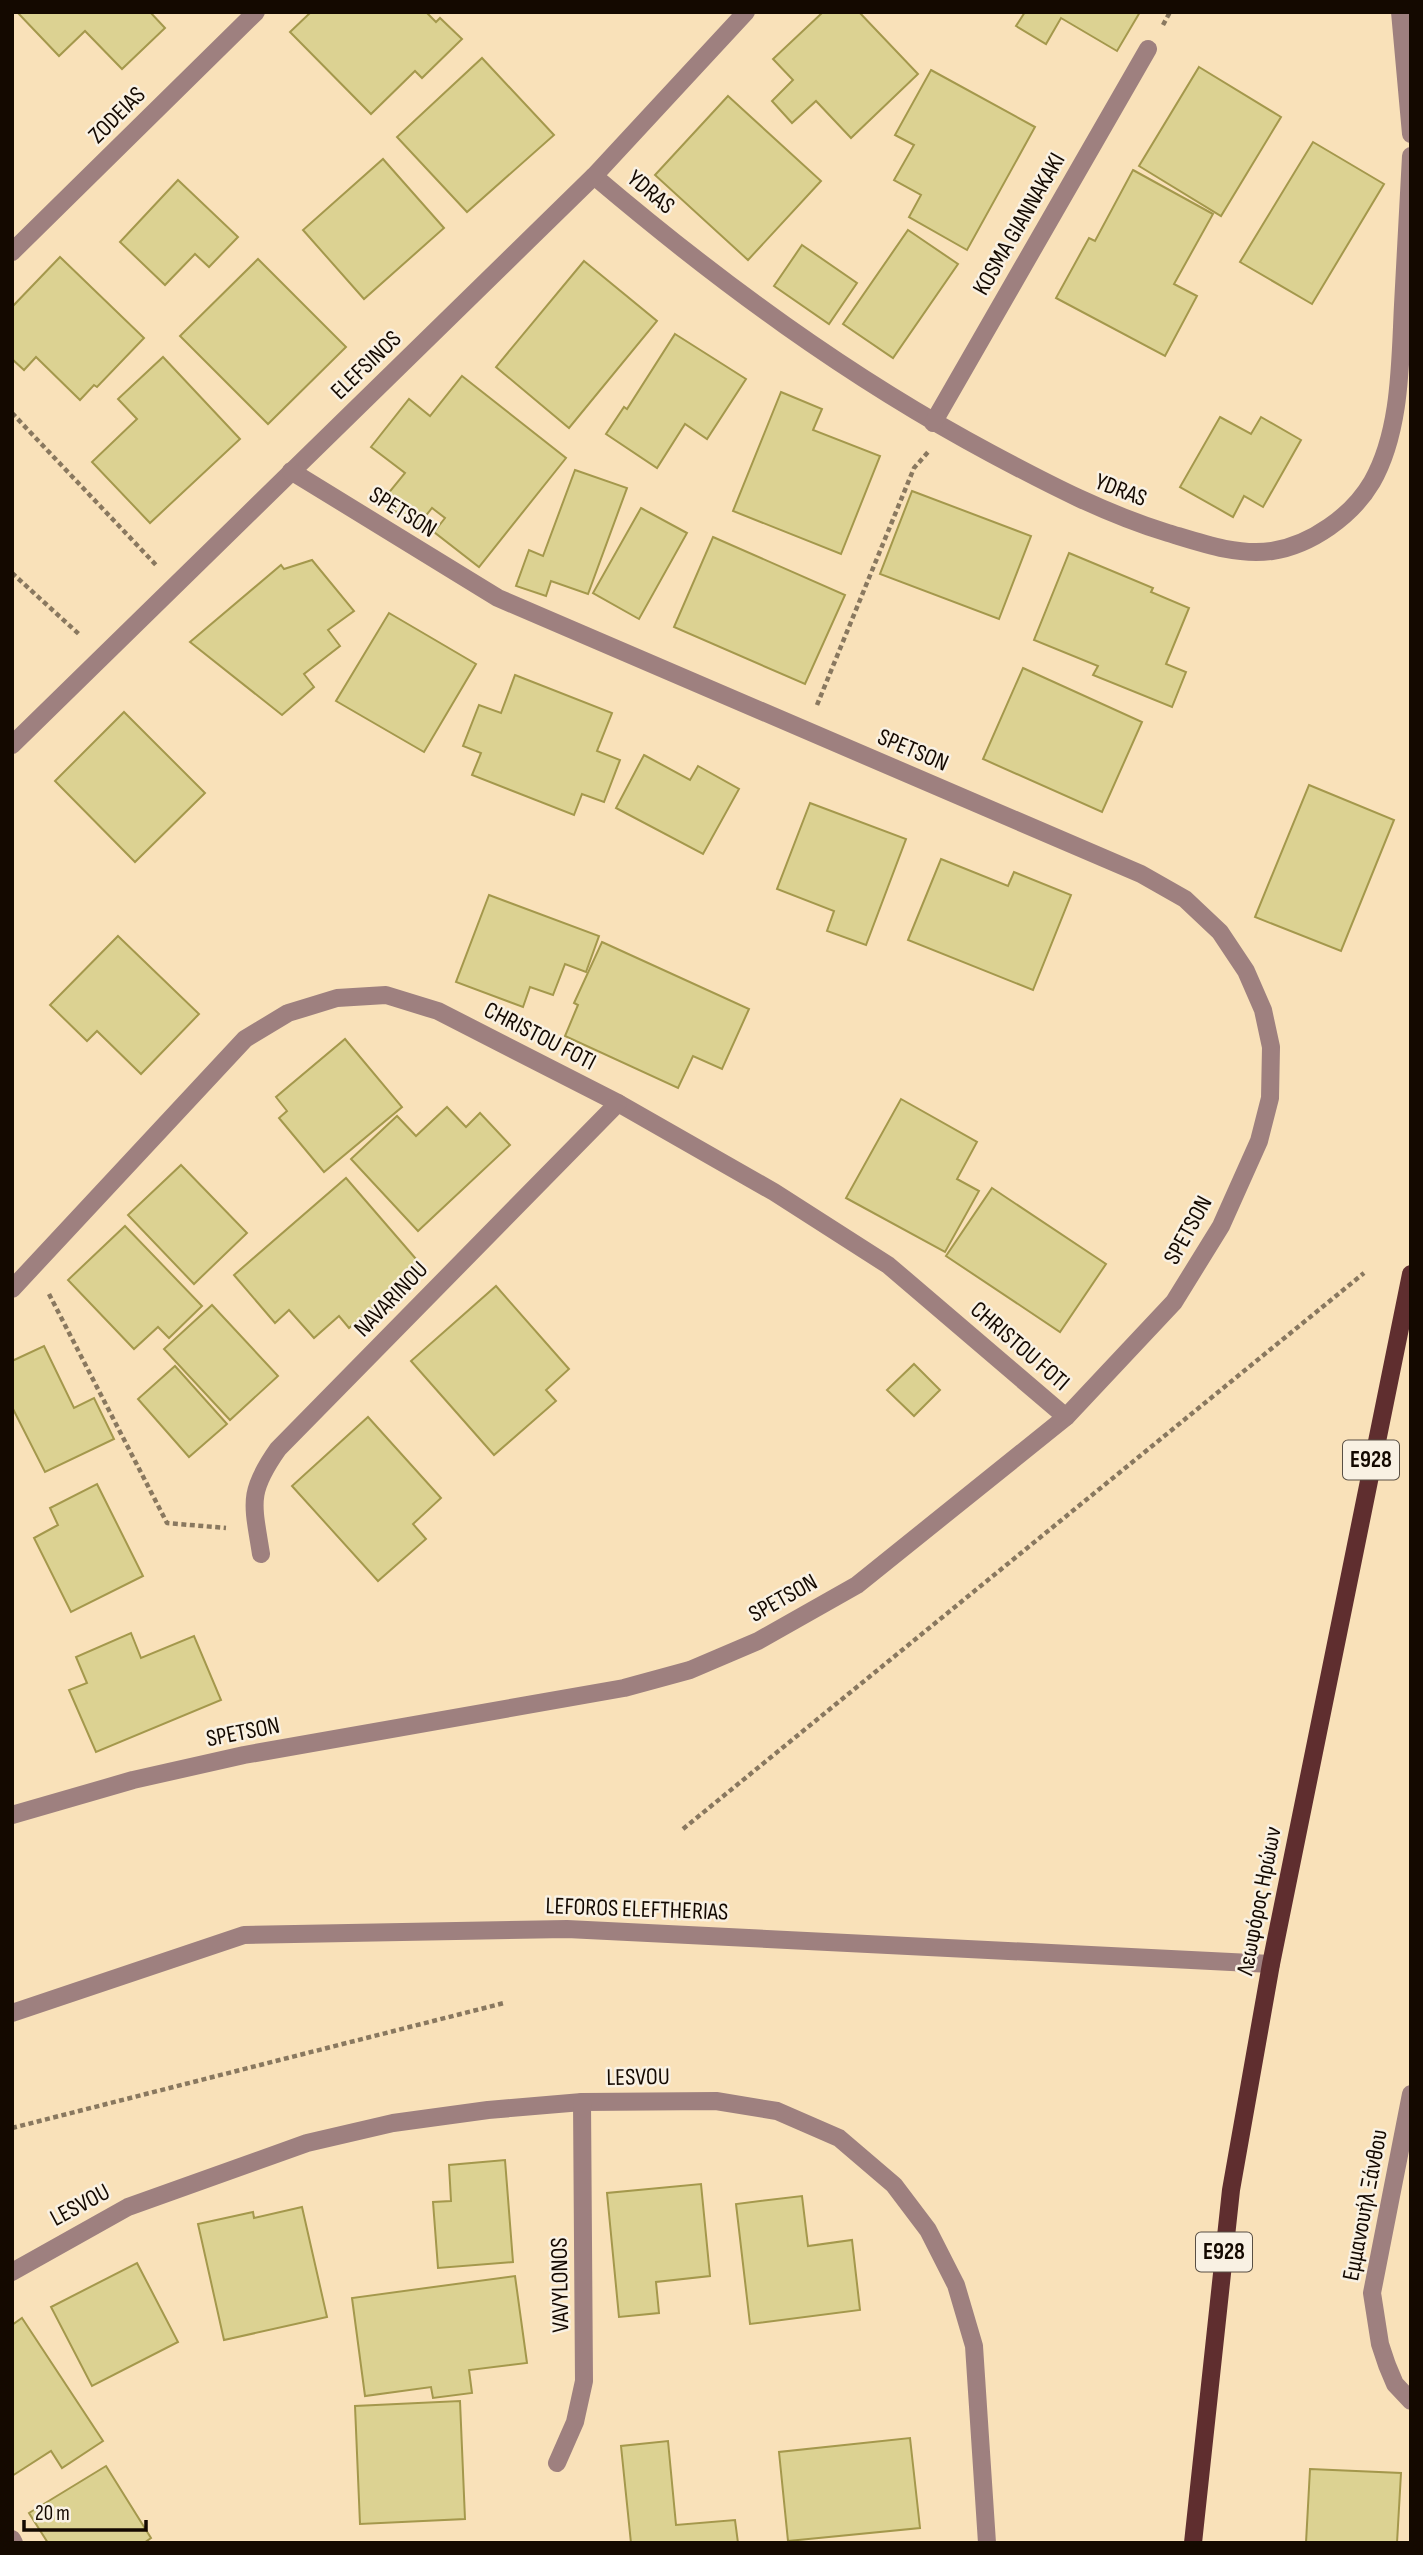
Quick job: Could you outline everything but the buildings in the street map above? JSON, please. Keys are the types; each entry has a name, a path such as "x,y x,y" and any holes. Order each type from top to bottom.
{"main road":[{"name":"Λεωφόρος Ηρώων","path":"1192,2543 1231,2190 1271,1964 1411,1274"}],"street":[{"name":"ZODEIAS","path":"12,252 256,12"},
{"name":"ELEFSINOS","path":"12,745 594,176 746,12"},
{"path":"1400,12 1411,134"},
{"name":"KOSMA GIANNAKAKI","path":"940,427 1148,49"},
{"name":"YDRAS","path":"594,176 676,246 785,329 940,427 1076,499 1139,524 1237,551 1270,552 1299,544 1331,526 1353,506 1372,481 1390,434 1399,378 1411,156"},
{"name":"SPETSON","path":"12,1815 133,1780 244,1755 624,1689 690,1670 758,1641 857,1585 1066,1418 1174,1302 1221,1226 1259,1141 1270,1098 1271,1047 1263,1010 1246,971 1220,932 1185,899 1141,874 498,598 291,471"},
{"name":"CHRISTOU FOTI","path":"12,1289 245,1039 288,1013 337,998 386,995 438,1011 618,1103 774,1192 888,1265 1066,1418"},
{"name":"NAVARINOU","path":"261,1554 253,1505 255,1485 278,1449 618,1103"},
{"name":"LEFOROS ELEFTHERIAS","path":"12,2013 244,1936 567,1929 1271,1964"},
{"name":"Εμμανουήλ Ξάνθου","path":"1411,2094 1371,2293 1380,2344 1387,2365 1395,2384 1411,2401"},
{"name":"LESVOU","path":"12,2272 128,2207 307,2143 393,2123 488,2109 582,2102 716,2101 777,2111 839,2138 894,2185 928,2230 956,2285 974,2346 987,2543"},
{"name":"VAVYLONOS","path":"557,2463 575,2422 584,2381 582,2102"}],"path":[{"path":"12,413 174,584"},
{"path":"806,732 914,468 940,427"},
{"path":"12,573 102,655"},
{"path":"34,1265 167,1523 257,1530"},
{"path":"683,1829 1364,1273"},
{"path":"12,2128 503,2003"}]}
